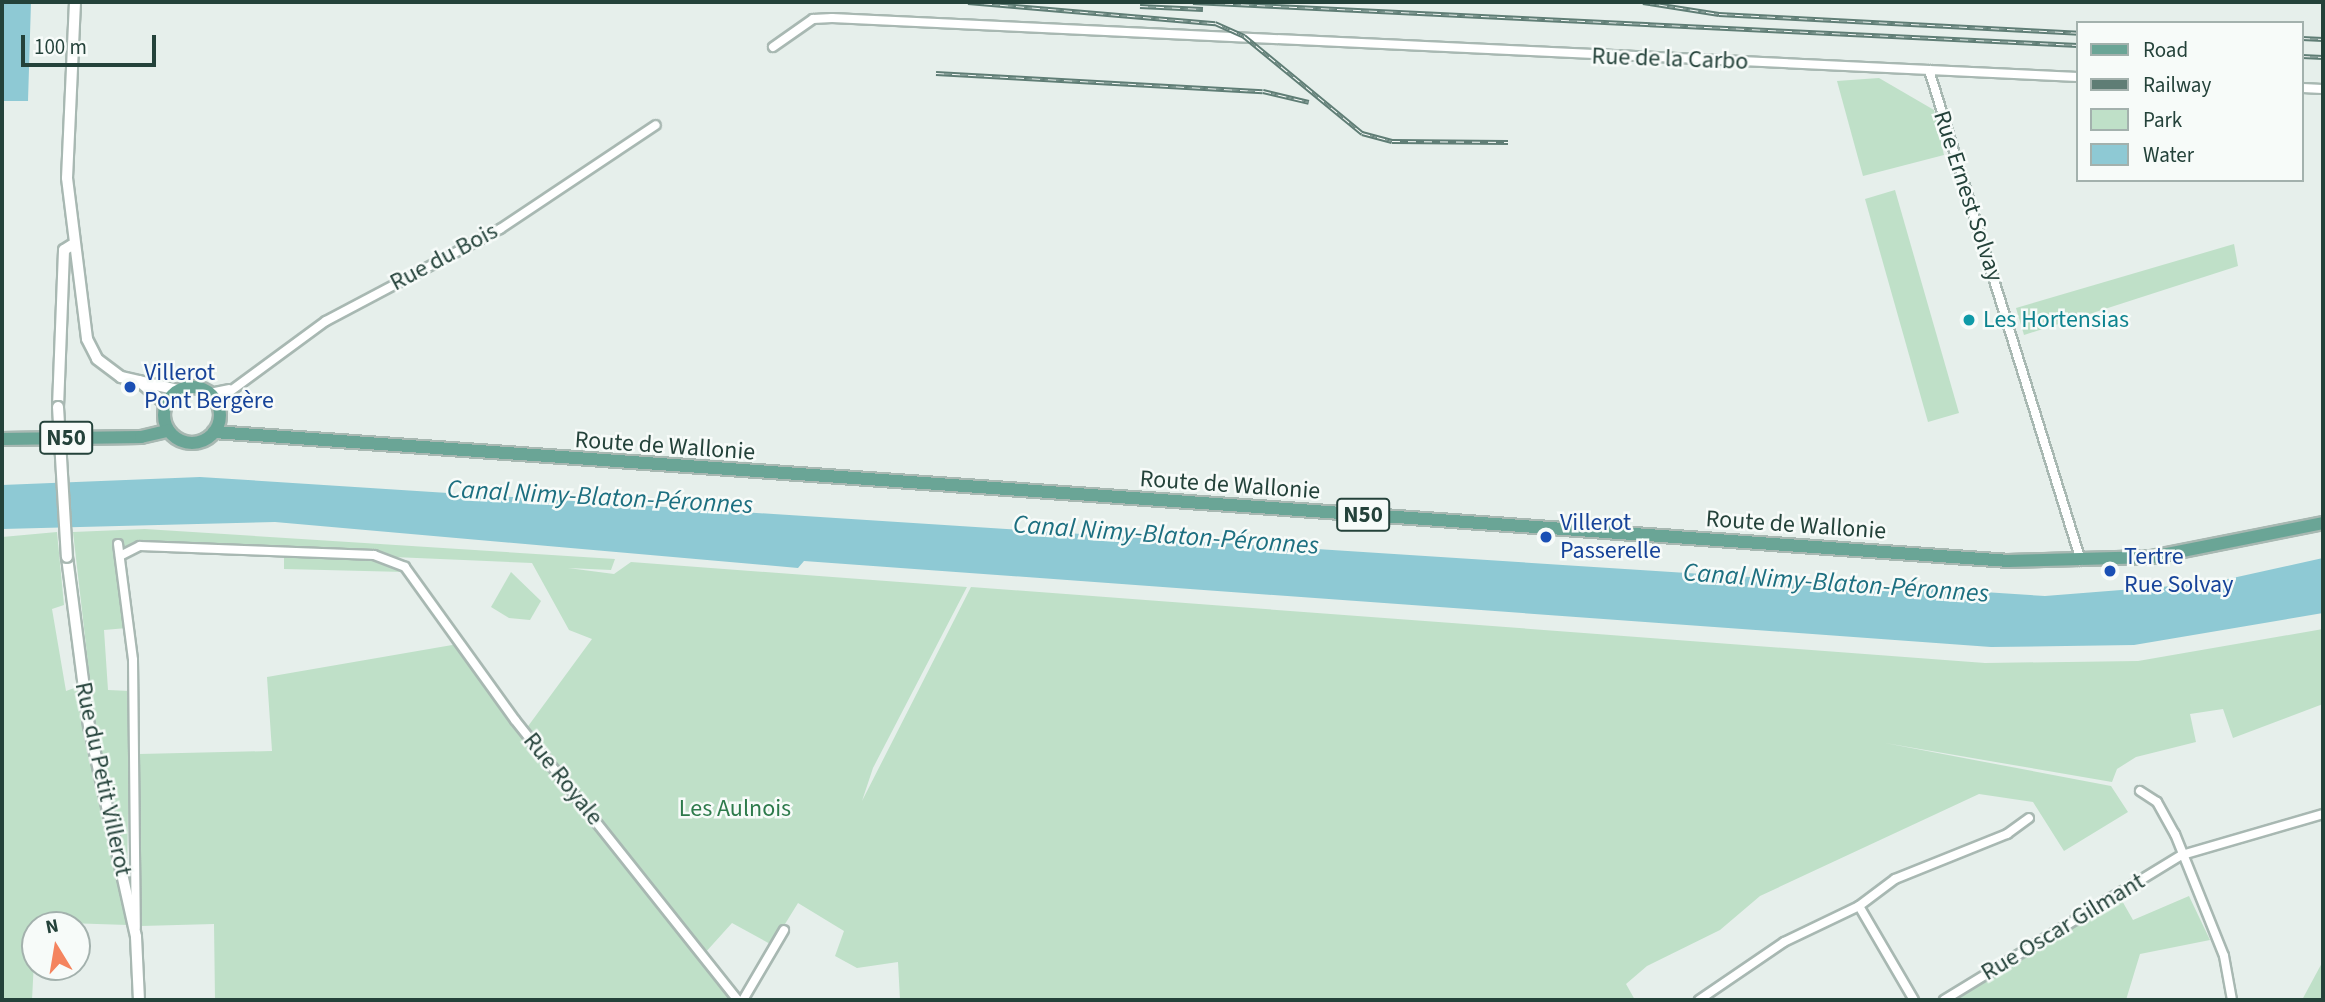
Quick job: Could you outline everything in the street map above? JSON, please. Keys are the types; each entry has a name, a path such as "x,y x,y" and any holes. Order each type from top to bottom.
{"main road":[{"path":"192,386 214,397 220,415 214,432 192,443 168,431 129,437 152,426 178,390 192,386"},
{"path":"165,407 168,431"},
{"path":"220,415 257,439"},
{"name":"Route de Wallonie","path":"214,432 257,439 2081,561 2194,552 2323,523"},
{"name":"N50","path":"2,439 129,437"}],"street":[{"path":"75,2 67,178 72,246 92,351 121,377 178,390"},
{"name":"Rue de la Carbo","path":"773,47 813,19 832,18 2076,78"},
{"name":"Rue Ernest Solvay","path":"1929,70 2081,561"},
{"path":"2304,88 2323,89"},
{"name":"Rue du Bois","path":"214,397 232,388 337,314 500,229 656,125"},
{"name":"Rue du Petit Villerot","path":"72,246 64,250 58,407 67,557 89,726 136,937 139,1000"},
{"path":"138,381 165,407"},
{"path":"118,544 133,660 136,937"},
{"name":"Rue Royale","path":"120,556 140,546 390,559 410,571 515,720 738,1000"},
{"path":"2140,791 2161,808 2182,855 2224,956 2232,1000"},
{"name":"Rue Oscar Gilmant","path":"1944,1000 2182,855 2323,814"},
{"path":"1699,1000 1784,942 1859,906 1895,879 2007,834 2029,818"},
{"path":"1859,906 1914,1000"},
{"path":"743,1000 784,930"}],"green space":[{"path":"1879,78 1934,110 1944,155 1863,176 1837,81"},
{"path":"1895,190 1959,413 1928,422 1865,199"},
{"path":"2234,244 2238,266 2024,335 2016,308"},
{"name":"Les Aulnois","path":"145,529 615,559 611,570 568,568 614,574 631,562 967,587 873,768 862,801 971,587 1985,663 2138,661 2323,629 2323,704 2233,738 2223,709 2190,714 2196,742 2136,757 2117,769 2112,782 1885,743 2111,786 2128,812 2064,851 2033,802 1979,794 1760,896 1720,930 1647,966 1626,984 1635,1000 900,1000 898,962 857,968 835,956 844,931 798,903 772,945 732,923 704,954 526,729 592,639 569,630 532,563 140,546 120,557 127,628 104,630 108,690 130,691 127,874 95,724 73,532"},
{"path":"57,532 64,605 52,609 66,691 77,687 128,925 91,924 91,911 21,911 21,981 33,981 32,1000 2,1000 2,537"},
{"path":"284,555 366,558 405,572 284,569"},
{"path":"511,572 541,601 530,620 509,618 491,607"},
{"path":"458,644 734,1000 215,1000 214,924 141,926 139,754 272,751 267,677"},
{"path":"2189,896 2210,940 2140,954 2126,1000 1956,1000 2121,899 2133,920"},
{"path":"2323,961 2323,1000 2302,1000"}],"water":[{"path":"2,2 31,2 28,101 2,101"},
{"name":"Canal Nimy-Blaton-Péronnes","path":"200,477 2045,596 2210,583 2323,558 2323,613 2134,645 1991,647 804,561 798,568 275,522 2,529 2,485"}],"railway":[{"path":"968,2 1215,23 1244,36 1362,133 1392,141 1508,142"},
{"path":"1193,2 2076,45"},
{"path":"1643,2 1719,14 2076,33"},
{"path":"1140,6 1203,9"},
{"path":"2304,38 2323,39"},
{"path":"2304,56 2323,57"},
{"path":"936,73 1263,91 1309,102"}],"place":[{"name":"Les Hortensias","path":"1969,320"},
{"name":"Villerot Pont Bergère","path":"130,387"},
{"name":"Villerot Passerelle","path":"1546,537"},
{"name":"Tertre Rue Solvay","path":"2110,571"}]}
